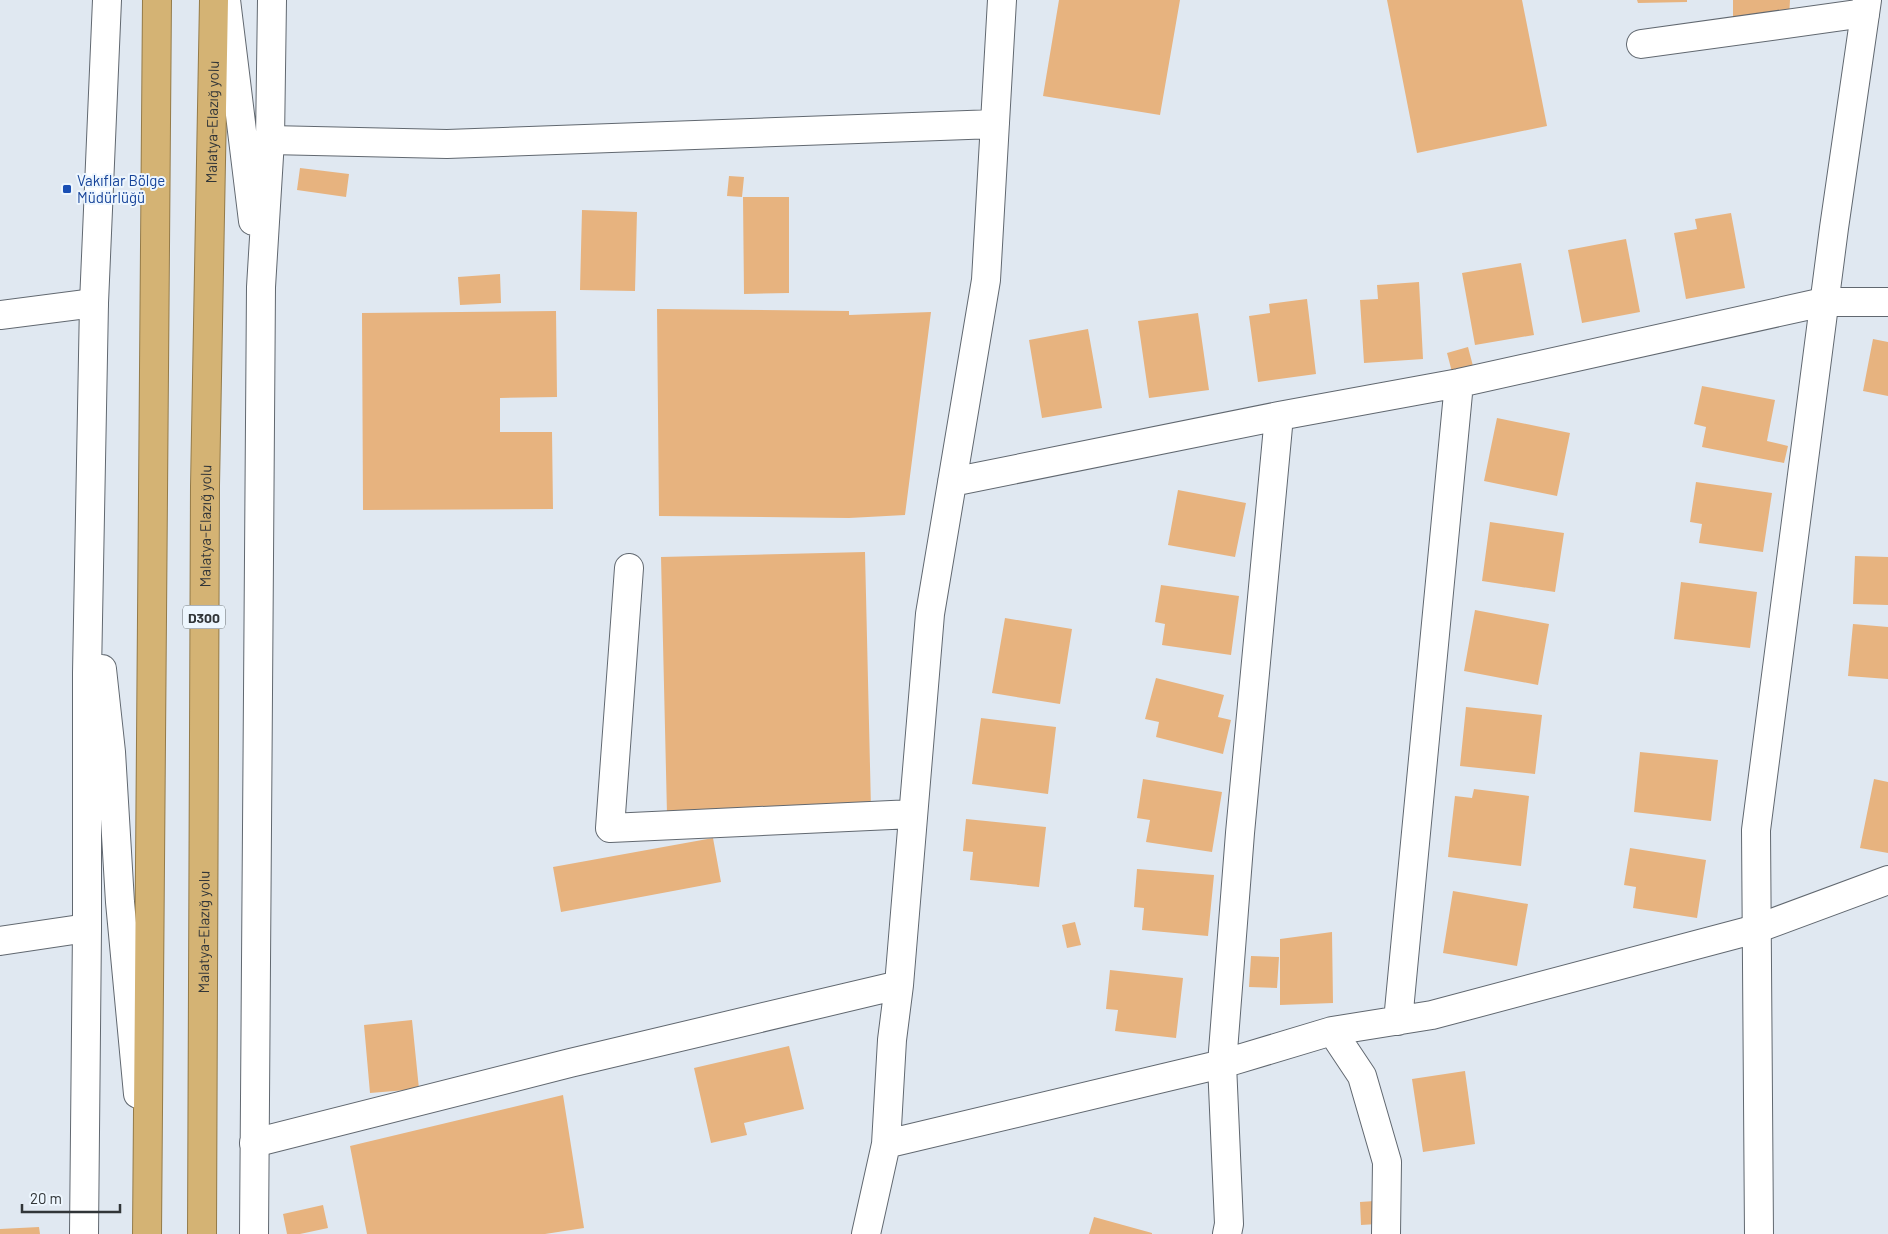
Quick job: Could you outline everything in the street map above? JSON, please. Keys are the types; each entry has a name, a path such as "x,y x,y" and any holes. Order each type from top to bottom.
{"highway":[{"path":"147,1234 157,0"},
{"name":"Malatya-Elazığ yolu","path":"202,1234 205,486 214,0"}],"street":[{"path":"84,1234 89,556 94,303 107,0"},
{"path":"226,0 261,287"},
{"path":"254,1234 261,287 270,140 272,0"},
{"path":"866,1234 886,1144 892,1040 899,985 930,614 986,280 1002,0"},
{"path":"1641,44 1866,6 1824,302 1756,830 1759,1234"},
{"path":"270,140 447,144 995,124"},
{"path":"952,482 1278,416 1459,383 1824,302 1888,302"},
{"path":"0,315 94,303"},
{"path":"1398,1021 1459,383"},
{"path":"1227,1234 1229,1224 1222,1064 1240,833 1278,416"},
{"path":"89,556 111,752 120,902 147,1186"},
{"path":"629,568 610,828 913,814"},
{"path":"886,1144 1222,1064 1332,1031 1432,1014 1756,928 1888,880"},
{"path":"0,941 87,928"},
{"path":"254,1143 570,1063 899,985"},
{"path":"1332,1031 1362,1076 1387,1162 1386,1234"}],"building":[{"path":"1059,0 1180,0 1160,115 1043,96"},
{"path":"1387,0 1522,0 1547,126 1417,153"},
{"path":"1637,0 1687,0 1687,2 1638,3"},
{"path":"1733,0 1790,0 1789,18 1733,18"},
{"path":"300,168 349,174 346,197 297,190"},
{"path":"729,176 744,177 742,197 727,196"},
{"path":"743,197 789,197 789,293 744,294"},
{"path":"582,210 637,212 635,291 580,290"},
{"path":"1731,213 1745,288 1686,299 1674,233 1697,229 1695,219"},
{"path":"1626,239 1640,312 1582,323 1568,250"},
{"path":"1521,263 1534,335 1475,345 1462,273"},
{"path":"500,274 501,303 460,305 458,277"},
{"path":"1419,282 1423,359 1364,363 1360,300 1378,299 1377,285"},
{"path":"1307,299 1316,374 1258,382 1249,316 1270,313 1269,304"},
{"path":"657,309 849,311 849,315 931,312 905,515 849,518 659,516"},
{"path":"556,311 557,397 500,398 500,432 552,432 553,509 363,510 362,313"},
{"path":"1198,313 1209,390 1149,398 1138,321"},
{"path":"1088,329 1102,408 1042,418 1029,340"},
{"path":"1873,339 1888,342 1888,396 1863,391"},
{"path":"1468,347 1473,366 1452,372 1447,353"},
{"path":"1702,386 1775,400 1767,441 1788,446 1784,463 1702,447 1706,427 1694,424"},
{"path":"1497,418 1570,433 1557,496 1484,481"},
{"path":"1696,482 1772,493 1763,552 1699,543 1702,524 1690,522"},
{"path":"1178,490 1246,503 1235,557 1168,545"},
{"path":"1490,522 1564,533 1555,592 1482,581"},
{"path":"865,552 871,809 667,814 661,557"},
{"path":"1855,556 1888,557 1888,605 1853,604"},
{"path":"1681,582 1757,592 1750,648 1674,639"},
{"path":"1161,585 1239,596 1231,655 1162,645 1165,624 1155,622"},
{"path":"1475,610 1549,624 1538,685 1464,671"},
{"path":"1005,618 1072,629 1060,704 992,693"},
{"path":"1853,624 1888,627 1888,679 1848,676"},
{"path":"1156,678 1224,695 1218,717 1231,720 1223,754 1156,737 1159,722 1145,719"},
{"path":"1466,707 1542,715 1535,774 1460,766"},
{"path":"981,718 1056,727 1048,794 972,784"},
{"path":"1640,752 1718,760 1711,821 1634,812"},
{"path":"1143,779 1222,792 1212,852 1146,842 1150,820 1137,818"},
{"path":"1874,779 1888,782 1888,853 1860,848"},
{"path":"1474,789 1529,796 1521,866 1448,857 1455,796 1472,798"},
{"path":"966,819 1046,827 1039,887 970,880 973,852 963,851"},
{"path":"713,838 721,882 561,912 553,867"},
{"path":"1630,848 1706,860 1697,918 1633,908 1636,887 1624,885"},
{"path":"1137,869 1214,875 1208,936 1142,930 1144,908 1134,907"},
{"path":"1453,891 1528,904 1517,966 1443,953"},
{"path":"1075,922 1081,945 1067,948 1062,925"},
{"path":"1332,932 1333,1003 1280,1005 1280,939"},
{"path":"1251,956 1279,957 1277,988 1249,987"},
{"path":"1110,970 1183,978 1176,1038 1115,1031 1118,1010 1106,1009"},
{"path":"412,1020 419,1089 370,1093 364,1025"},
{"path":"789,1046 804,1109 744,1123 747,1135 711,1143 694,1068"},
{"path":"1465,1071 1475,1144 1423,1152 1412,1079"},
{"path":"563,1095 584,1228 545,1234 367,1234 350,1146"},
{"path":"1375,1201 1377,1224 1361,1225 1360,1202"},
{"path":"323,1205 328,1228 300,1234 287,1234 283,1214"},
{"path":"1094,1217 1152,1233 1152,1234 1089,1234"},
{"path":"39,1227 40,1234 0,1234 0,1229"}],"place":[{"name":"Vakıflar Bölge Müdürlüğü","path":"67,189"}]}
